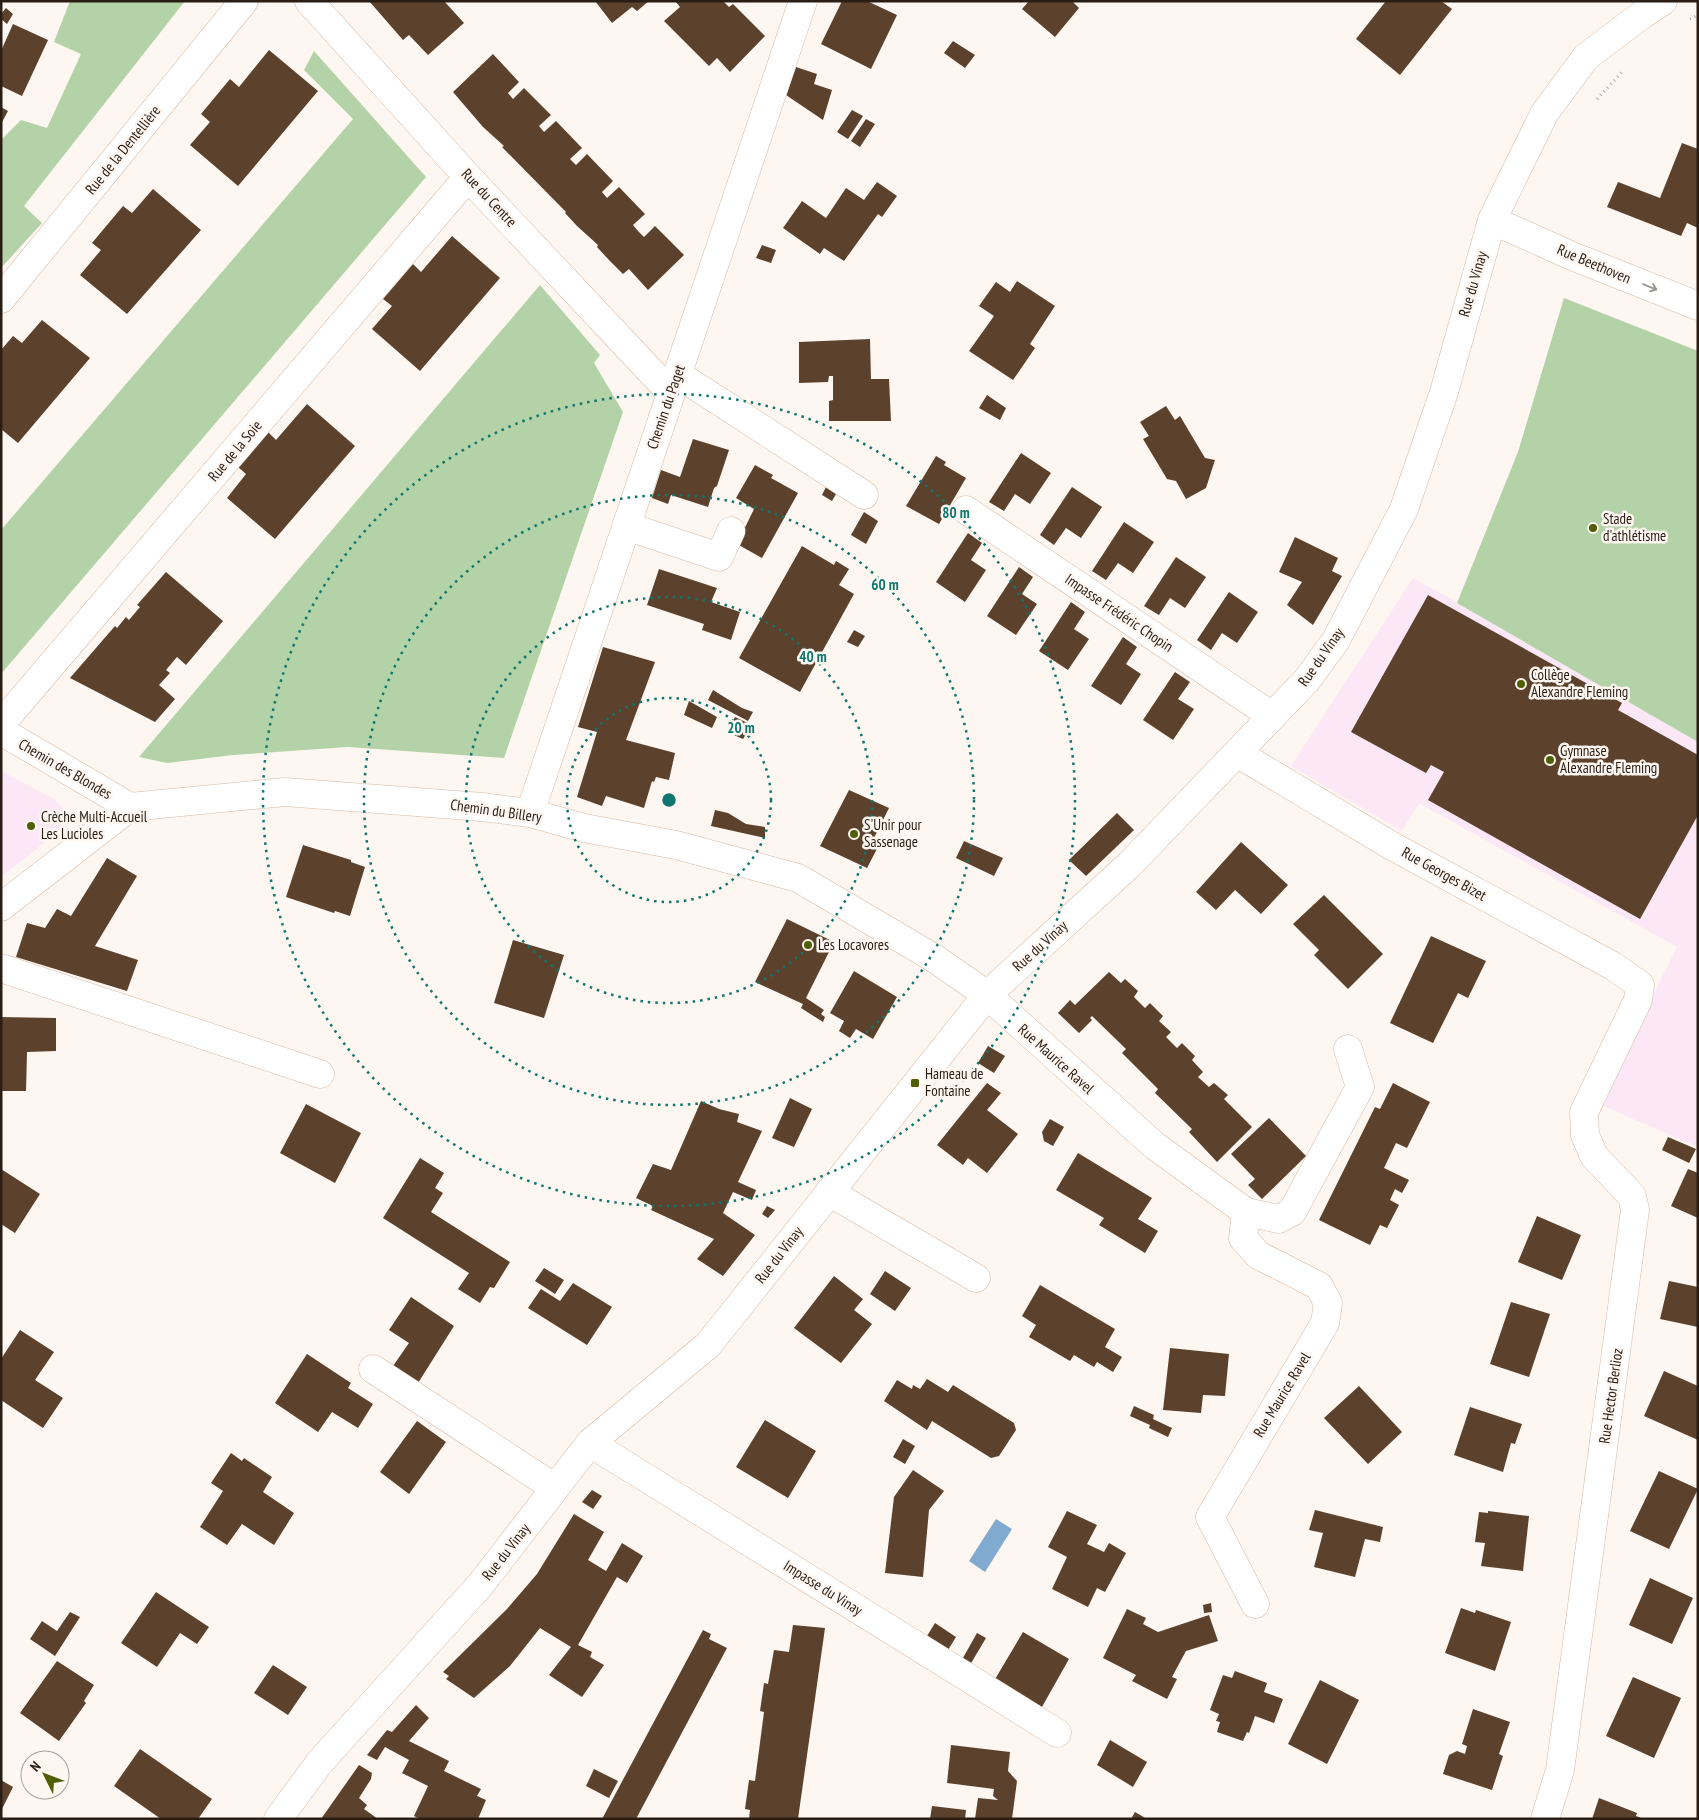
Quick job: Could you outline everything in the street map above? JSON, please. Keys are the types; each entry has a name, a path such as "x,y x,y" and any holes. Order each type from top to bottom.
{"street":[{"name":"Rue de la Dentellière","path":"1,300 244,1"},
{"name":"Rue du Centre","path":"309,1 468,177 674,383 864,495"},
{"name":"Chemin du Paget","path":"530,813 803,1"},
{"name":"Rue du Vinay","path":"278,1819 320,1762 480,1584 590,1443 708,1345 828,1192 987,995 1130,864 1307,680 1336,640 1404,509 1444,392 1492,220 1544,114 1586,57 1663,1"},
{"name":"Rue de la Soie","path":"1,724 468,177"},
{"name":"Rue Beethoven","path":"1492,220 1572,256 1698,306"},
{"name":"Impasse Frédéric Chopin","path":"966,510 1272,716"},
{"path":"626,526 719,557 731,531"},
{"name":"Chemin des Blondes","path":"1,731 130,807"},
{"name":"Rue Georges Bizet","path":"1237,753 1392,846 1613,966 1640,985 1638,1000"},
{"name":"Chemin du Billery","path":"130,807 285,792 482,807 530,813 584,828 676,845 798,878 934,958 987,995"},
{"path":"1,907 130,807"},
{"path":"1,968 320,1074"},
{"name":"Rue Maurice Ravel","path":"987,995 1155,1146 1246,1212 1279,1219 1292,1212 1360,1087 1348,1049"},
{"name":"Rue Hector Berlioz","path":"1545,1819 1560,1770 1635,1210 1632,1196 1594,1156 1585,1135 1584,1112 1638,1000"},
{"path":"828,1192 976,1278"},
{"name":"Rue Maurice Ravel","path":"1246,1212 1243,1238 1258,1255 1318,1286 1328,1303 1325,1323 1210,1517 1255,1604"},
{"path":"373,1370 555,1488"},
{"name":"Impasse du Vinay","path":"590,1443 1057,1733"}],"path":[{"path":"1684,23 1698,15"},
{"path":"1595,101 1626,68"}],"shaded area":[{"name":"Collège Alexandre Fleming","path":"1564,298 1698,351 1698,1147 1599,1104 1677,947 1419,803 1402,831 1291,766 1413,578 1458,603 1518,452"},
{"name":"Crèche Multi-Accueil Les Lucioles","path":"1,771 54,799 63,808 64,820 58,832 1,877"}],"green space":[{"path":"70,1 185,1 24,206 42,223 1,268 1,140 21,120 47,128 81,54 54,42"},
{"path":"314,51 426,177 1,674 1,530 353,119 304,70"},
{"path":"540,285 600,355 594,363 623,412 504,758 348,747 233,755 167,763 139,757"},
{"name":"Stade d'athlétisme","path":"1564,298 1698,351 1698,742 1457,603 1518,452"}],"water":[{"path":"996,1519 1012,1529 985,1572 969,1561"}],"building":[{"path":"369,1 444,1 464,23 428,55 409,35 403,40"},
{"path":"595,1 649,1 637,11 632,7 612,23"},
{"path":"675,1 723,1 729,7 733,4 765,36 730,72 717,58 709,66 664,21 680,7"},
{"path":"842,1 867,1 897,15 871,69 821,44"},
{"path":"1029,1 1072,1 1079,8 1055,37 1022,9"},
{"path":"1386,1 1441,1 1452,9 1400,75 1356,39"},
{"path":"6,8 13,14 7,24 1,19 1,14"},
{"path":"13,24 48,40 22,96 1,86 1,51"},
{"path":"953,41 975,55 965,68 944,53"},
{"path":"269,50 318,91 238,186 190,145 210,122 201,114 230,79 239,87"},
{"path":"493,54 519,82 508,93 513,99 524,88 551,115 539,126 544,132 556,121 582,148 570,159 576,165 587,154 613,181 602,192 607,198 619,187 645,214 633,225 638,231 644,237 655,226 684,255 648,290 629,269 623,274 609,260 597,247 598,245 577,226 566,212 502,147 504,146 483,127 453,92"},
{"path":"796,67 817,74 814,84 832,90 823,120 786,95"},
{"path":"1,107 8,111 1,124"},
{"path":"852,110 863,116 848,139 837,132"},
{"path":"866,119 875,124 860,147 851,141"},
{"path":"1682,143 1698,149 1698,228 1687,223 1681,236 1607,207 1618,182 1660,198"},
{"path":"877,182 897,196 882,217 878,214 844,261 824,248 820,254 783,228 802,201 826,218 846,188 864,200"},
{"path":"153,189 201,230 127,314 80,275 101,250 92,243 123,206 132,213"},
{"path":"452,236 500,278 420,371 372,329 392,306 383,299 413,264 421,272"},
{"path":"762,245 776,250 771,263 756,258"},
{"path":"1017,281 1055,306 1030,344 1035,348 1013,380 969,351 994,316 979,306 996,282 1010,292"},
{"path":"42,320 90,358 18,443 1,429 1,350 13,336 22,343"},
{"path":"870,339 871,379 889,379 891,421 829,421 829,401 833,400 833,376 829,376 828,382 799,383 799,342"},
{"path":"987,395 1006,408 1000,420 979,408"},
{"path":"307,404 355,446 275,539 227,498 246,474 238,467 268,432 276,440"},
{"path":"1166,406 1175,420 1180,416 1205,458 1215,460 1206,488 1186,499 1176,481 1167,479 1143,439 1149,436 1140,422"},
{"path":"693,439 729,450 708,507 671,495 668,504 652,498 661,470 680,477"},
{"path":"1021,453 1051,473 1030,504 1015,494 1004,511 989,502"},
{"path":"936,456 946,462 944,465 966,478 939,524 906,506"},
{"path":"755,465 773,475 771,478 798,493 762,558 737,544 754,509 736,498"},
{"path":"826,487 836,494 832,501 822,495"},
{"path":"1072,487 1102,507 1081,538 1066,528 1054,545 1040,535"},
{"path":"864,512 878,521 866,544 851,535"},
{"path":"1124,522 1154,542 1133,573 1118,563 1106,580 1092,571"},
{"path":"968,533 982,543 971,560 986,570 965,602 936,582"},
{"path":"1295,537 1338,558 1332,571 1342,576 1313,625 1287,605 1302,582 1279,572"},
{"path":"802,546 834,565 836,561 849,569 839,585 854,594 800,692 739,658"},
{"path":"1176,557 1206,577 1185,608 1170,598 1159,615 1144,606"},
{"path":"1019,567 1033,577 1022,594 1037,604 1016,635 987,616"},
{"path":"659,569 717,588 711,602 740,612 731,640 702,630 704,624 647,605"},
{"path":"166,572 223,621 186,665 177,657 166,670 170,673 159,685 175,699 155,722 70,678 115,626 117,628 126,617 129,620 140,607 137,605"},
{"path":"1229,592 1258,612 1237,643 1222,633 1211,650 1197,640"},
{"name":"Gymnase Alexandre Fleming","path":"1428,595 1622,703 1618,710 1698,755 1698,815 1640,919 1428,800 1444,772 1431,765 1426,773 1351,732"},
{"path":"1071,602 1085,612 1074,629 1089,639 1068,670 1039,651"},
{"path":"854,630 865,636 858,647 847,642"},
{"path":"1123,637 1137,647 1126,664 1141,674 1121,705 1091,686"},
{"path":"603,647 655,662 626,740 675,753 669,780 656,777 654,782 652,781 644,808 606,796 602,806 577,797 597,732 578,727"},
{"path":"1175,672 1190,682 1178,699 1194,709 1173,740 1143,720"},
{"path":"713,690 742,708 753,712 748,721 708,700"},
{"path":"689,701 717,717 712,728 684,715"},
{"path":"735,717 752,725 743,739 727,732"},
{"path":"849,790 889,808 873,840 880,843 867,868 820,846"},
{"path":"715,810 728,813 746,824 765,827 765,838 711,826"},
{"path":"1117,813 1134,830 1086,876 1069,860"},
{"path":"964,841 1003,858 994,876 956,858"},
{"path":"1241,842 1288,885 1261,914 1235,890 1216,910 1196,892"},
{"path":"303,845 351,860 351,862 365,867 350,916 335,911 334,913 286,897"},
{"path":"107,858 137,876 95,946 138,960 127,991 16,957 27,923 45,928 57,909 71,916"},
{"path":"1324,895 1383,954 1348,989 1314,955 1319,950 1293,924"},
{"path":"787,919 834,942 806,998 824,1010 821,1014 825,1017 823,1022 801,1008 803,1004 755,982"},
{"path":"1431,936 1486,961 1468,998 1458,993 1433,1043 1390,1023"},
{"path":"513,940 564,955 544,1018 494,1003"},
{"path":"854,971 897,997 873,1039 856,1029 850,1038 839,1031 844,1021 830,1013"},
{"path":"1109,972 1121,983 1125,979 1138,991 1134,997 1145,1008 1150,1003 1163,1016 1159,1021 1171,1032 1166,1037 1177,1048 1182,1043 1195,1056 1192,1060 1203,1072 1198,1077 1209,1087 1214,1083 1228,1095 1224,1099 1252,1127 1217,1162 1189,1132 1192,1129 1155,1093 1158,1089 1122,1053 1126,1049 1092,1016 1090,1018 1092,1020 1079,1033 1058,1013 1070,1000 1075,1005"},
{"path":"1,1017 56,1018 56,1051 27,1052 26,1091 1,1091"},
{"path":"988,1046 1005,1056 994,1073 978,1063"},
{"path":"987,1083 1001,1093 987,1110 1018,1134 987,1173 968,1158 963,1165 937,1145"},
{"path":"1393,1083 1430,1102 1407,1148 1396,1143 1384,1168 1409,1180 1402,1193 1395,1189 1390,1200 1399,1205 1387,1228 1380,1225 1370,1245 1319,1220 1375,1107 1380,1109"},
{"path":"790,1098 812,1109 794,1147 772,1138"},
{"path":"701,1101 719,1109 739,1114 737,1122 762,1131 738,1182 756,1190 752,1200 733,1192 723,1213 755,1235 723,1276 697,1259 714,1239 651,1210 653,1206 636,1198 653,1164 671,1170"},
{"path":"306,1104 361,1133 335,1183 280,1153"},
{"path":"1269,1118 1306,1156 1262,1199 1248,1185 1255,1179 1231,1154"},
{"path":"1050,1119 1064,1127 1053,1146 1044,1141 1042,1132"},
{"path":"1668,1137 1696,1149 1689,1163 1662,1150"},
{"path":"1078,1153 1152,1198 1138,1219 1158,1231 1145,1253 1099,1225 1104,1218 1056,1190"},
{"path":"420,1158 444,1173 435,1188 443,1193 431,1212 510,1262 494,1288 490,1287 480,1303 458,1289 469,1273 383,1218"},
{"path":"1,1169 40,1194 15,1233 1,1224"},
{"path":"1688,1169 1698,1173 1698,1218 1671,1206"},
{"path":"767,1206 775,1210 768,1218 762,1214"},
{"path":"1537,1216 1581,1235 1562,1280 1518,1262"},
{"path":"544,1268 564,1280 555,1294 535,1281"},
{"path":"885,1271 911,1288 895,1311 870,1294"},
{"path":"834,1276 863,1299 854,1310 872,1324 841,1363 794,1328"},
{"path":"1669,1281 1698,1287 1698,1327 1660,1319"},
{"path":"573,1283 612,1307 587,1345 528,1308 541,1289 560,1301"},
{"path":"1040,1285 1115,1329 1105,1347 1122,1357 1113,1372 1097,1362 1094,1367 1074,1355 1070,1361 1029,1337 1036,1325 1022,1316"},
{"path":"411,1297 454,1326 418,1383 393,1366 409,1343 389,1330"},
{"path":"1511,1302 1550,1314 1529,1377 1490,1364"},
{"path":"20,1330 54,1352 35,1380 63,1398 43,1428 1,1400 1,1359"},
{"path":"1170,1348 1229,1354 1225,1396 1203,1395 1201,1413 1163,1410"},
{"path":"307,1354 351,1383 348,1388 373,1404 358,1428 332,1412 318,1432 275,1403"},
{"path":"1664,1371 1698,1386 1698,1440 1644,1416"},
{"path":"927,1379 948,1392 953,1385 1014,1423 1016,1430 999,1456 991,1458 932,1421 927,1430 884,1401 897,1380 912,1389 913,1385 920,1389"},
{"path":"1359,1386 1402,1432 1368,1464 1324,1418"},
{"path":"1134,1406 1154,1415 1153,1419 1172,1428 1168,1437 1149,1428 1150,1425 1130,1416"},
{"path":"1470,1407 1522,1424 1515,1444 1511,1443 1503,1472 1454,1455"},
{"path":"765,1420 816,1451 788,1498 736,1467"},
{"path":"417,1421 446,1442 409,1494 380,1472"},
{"path":"903,1439 915,1446 905,1464 893,1457"},
{"path":"231,1453 242,1461 244,1458 272,1477 263,1492 294,1513 274,1545 242,1524 227,1545 200,1527 223,1491 211,1483"},
{"path":"913,1470 944,1491 929,1510 923,1577 885,1573 894,1497"},
{"path":"1659,1471 1698,1489 1669,1549 1630,1531"},
{"path":"592,1490 602,1496 593,1509 582,1502"},
{"path":"1315,1510 1383,1527 1380,1542 1365,1539 1355,1577 1314,1567 1323,1533 1309,1530"},
{"path":"1067,1511 1097,1525 1087,1544 1104,1552 1109,1543 1126,1553 1105,1592 1097,1588 1088,1607 1052,1589 1067,1557 1048,1547"},
{"path":"1488,1511 1529,1516 1523,1571 1481,1566 1485,1543 1475,1542 1479,1512 1488,1513"},
{"path":"574,1514 604,1532 588,1560 606,1571 622,1543 643,1556 627,1583 617,1577 578,1645 592,1652 590,1657 604,1665 582,1697 549,1675 571,1647 540,1628 510,1666 474,1698 446,1679 449,1676 443,1672 507,1609 537,1574"},
{"path":"1650,1578 1693,1598 1672,1644 1629,1625"},
{"path":"156,1592 209,1627 197,1644 180,1633 157,1667 121,1643"},
{"path":"1211,1603 1212,1612 1204,1613 1203,1605"},
{"path":"1461,1608 1475,1613 1476,1610 1511,1622 1495,1671 1445,1653"},
{"path":"1127,1609 1146,1618 1143,1624 1158,1632 1209,1615 1218,1641 1186,1651 1172,1677 1177,1679 1167,1699 1132,1681 1136,1675 1103,1658"},
{"path":"70,1612 80,1617 55,1656 30,1639 42,1621 57,1631"},
{"path":"935,1623 956,1637 948,1650 927,1636"},
{"path":"793,1625 825,1628 798,1819 749,1819 750,1810 745,1809 749,1780 755,1781 764,1712 760,1711 764,1683 768,1684 774,1650 789,1652"},
{"path":"703,1630 711,1634 709,1639 727,1648 636,1819 602,1819"},
{"path":"1023,1632 1069,1659 1038,1714 991,1686"},
{"path":"977,1633 986,1638 967,1670 959,1665"},
{"path":"57,1661 94,1685 84,1701 86,1703 59,1741 20,1713"},
{"path":"273,1665 307,1687 288,1715 254,1693"},
{"path":"1235,1671 1267,1683 1264,1692 1283,1699 1274,1723 1255,1716 1249,1733 1247,1732 1243,1741 1217,1732 1220,1722 1216,1721 1219,1714 1210,1710 1223,1675 1232,1678"},
{"path":"1633,1677 1681,1698 1654,1758 1606,1736"},
{"path":"1320,1680 1359,1700 1327,1764 1288,1744"},
{"path":"416,1705 429,1718 409,1741 449,1761 444,1771 481,1789 477,1796 486,1800 478,1819 420,1819 414,1816 428,1786 402,1773 409,1760 385,1747 377,1760 367,1755 387,1730 392,1732"},
{"path":"1473,1709 1510,1722 1499,1754 1503,1756 1492,1790 1443,1774 1449,1755 1457,1751 1465,1754 1467,1746 1462,1744"},
{"path":"1110,1740 1147,1762 1133,1787 1097,1765"},
{"path":"951,1745 1010,1752 1008,1771 1017,1781 1012,1819 975,1819 978,1798 998,1800 993,1796 994,1789 947,1783"},
{"path":"140,1749 212,1799 198,1819 161,1819 114,1786"},
{"path":"359,1765 372,1773 371,1779 359,1798 367,1805 364,1809 378,1819 321,1819"},
{"path":"594,1769 618,1781 609,1798 586,1786"},
{"path":"1,1780 13,1787 1,1811"},
{"path":"1599,1798 1637,1813 1636,1816 1644,1819 1592,1819"},
{"path":"932,1806 966,1810 965,1819 930,1819"},
{"path":"1135,1812 1147,1819 1131,1819"}],"place":[{"name":"Stade d'athlétisme","path":"1593,528"},
{"name":"Collège Alexandre Fleming","path":"1521,684"},
{"name":"Gymnase Alexandre Fleming","path":"1550,760"},
{"name":"Crèche Multi-Accueil Les Lucioles","path":"31,826"},
{"name":"S'Unir pour Sassenage","path":"854,834"},
{"name":"Les Locavores","path":"808,945"},
{"name":"Hameau de Fontaine","path":"915,1083"}]}
